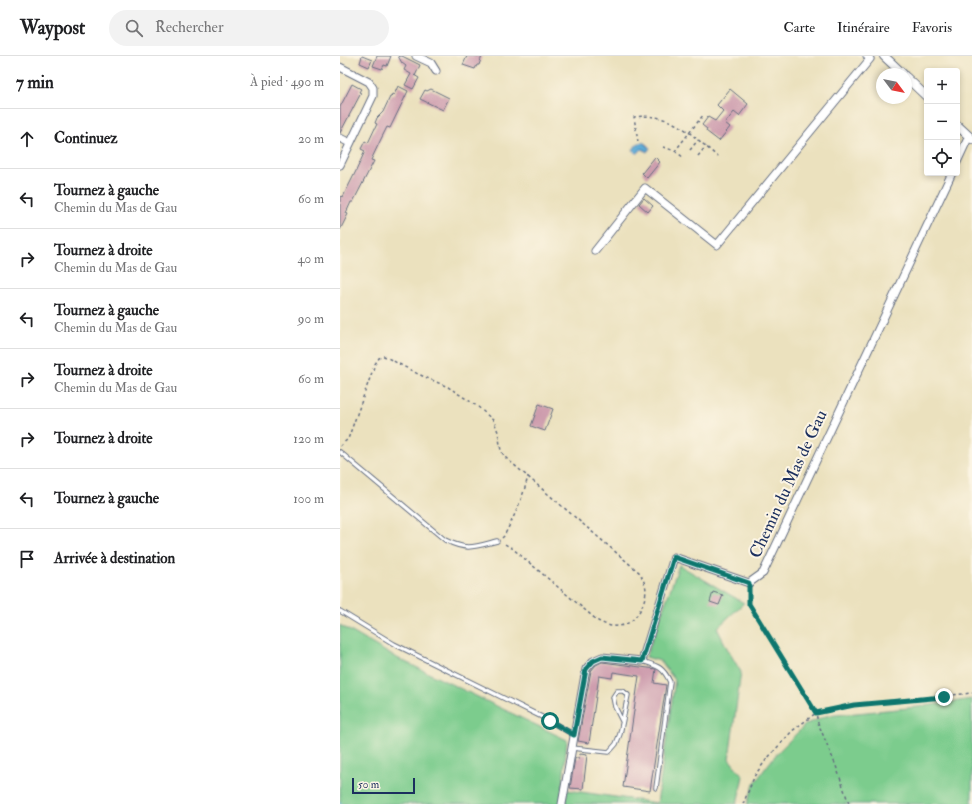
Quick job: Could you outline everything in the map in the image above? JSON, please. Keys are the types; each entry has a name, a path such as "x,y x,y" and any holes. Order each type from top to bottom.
{"street":[{"path":"416,56 432,63 436,71"},
{"path":"595,251 645,188 717,245 870,59 867,56"},
{"path":"884,56 897,68"},
{"path":"340,67 369,82 374,88 373,96 340,165"},
{"path":"912,83 924,94"},
{"path":"960,128 970,137 960,156"},
{"path":"340,138 350,143"},
{"name":"Chemin du Mas de Gau","path":"749,583 763,573 951,176"},
{"path":"562,804 586,669 593,661 602,657 642,661 674,557 749,583"}],"lane":[{"path":"340,452 445,540 457,546 468,548 497,541"},
{"path":"340,611 394,644 550,721 574,735"},
{"path":"642,661 657,666 666,673 670,682 656,788"},
{"path":"572,748 609,752 616,744 618,739 628,695 623,691 617,691 613,697 615,707 622,721"}],"path":[{"path":"675,151 704,114"},
{"path":"638,142 634,117 653,116 674,122 718,156"},
{"path":"690,150 698,140"},
{"path":"698,156 706,146"},
{"path":"663,147 675,151 684,158"},
{"path":"340,446 348,439 375,364 379,358 384,356 418,374 448,387 477,406 494,422 498,432 501,451 506,458 528,476 640,573 646,590 640,611 633,621 623,626 612,626 598,621 512,548 497,541 504,536 513,520 525,490 528,476"},
{"path":"749,583 749,604 816,713 818,723 836,766 849,804"},
{"path":"743,804 755,775 766,760 792,731 816,713 854,705 972,694"}],"green space":[{"path":"679,565 744,603 717,628 741,672 729,759 743,776 737,804 566,804 567,790 657,803 675,680 660,661 646,657"},
{"path":"340,625 393,656 567,740 561,804 340,804"},
{"path":"972,699 972,804 747,804 754,784 764,770 778,752 806,724 826,716 918,707"}],"water":[{"path":"642,142 650,148 647,152 642,149 637,154 633,150 637,144"}],"building":[{"path":"362,56 372,60 369,67 360,63"},
{"path":"377,56 391,56 387,66 384,65 382,69 373,66"},
{"path":"398,56 402,56 420,65 415,76 419,78 413,89 405,85 411,74 404,70 406,66 402,63"},
{"path":"467,56 482,56 479,65 477,65 475,69 463,65"},
{"path":"352,84 361,89 359,92 361,93 340,133 340,107"},
{"path":"398,86 408,91 390,128 387,127 381,139 371,160 374,161 353,202 351,202 346,213 348,214 340,230 340,196 343,197 356,171 365,151 361,149 365,141 368,143 377,124 375,123 377,118 383,112 390,97 392,94 394,95"},
{"path":"431,89 449,98 443,110 420,99 425,90 427,91"},
{"path":"730,89 748,104 739,116 734,112 725,123 730,127 719,141 706,131 707,129 702,125 708,117 715,121 723,111 717,105"},
{"path":"655,157 660,162 647,178 642,173"},
{"path":"644,198 653,206 648,212 639,204"},
{"path":"539,404 553,409 545,431 531,426"},
{"path":"713,592 723,595 719,605 710,602"},
{"path":"602,662 656,669 654,683 666,685 650,791 623,787 639,676 613,672 612,678 599,676 589,743 578,741 591,671 596,665"},
{"path":"580,754 587,755 583,789 570,788 575,758 579,758"}],"route":[{"path":"550,721 574,735 586,669 593,661 602,657 642,661 674,557 749,583 749,604 816,713 854,705 944,697"}]}
